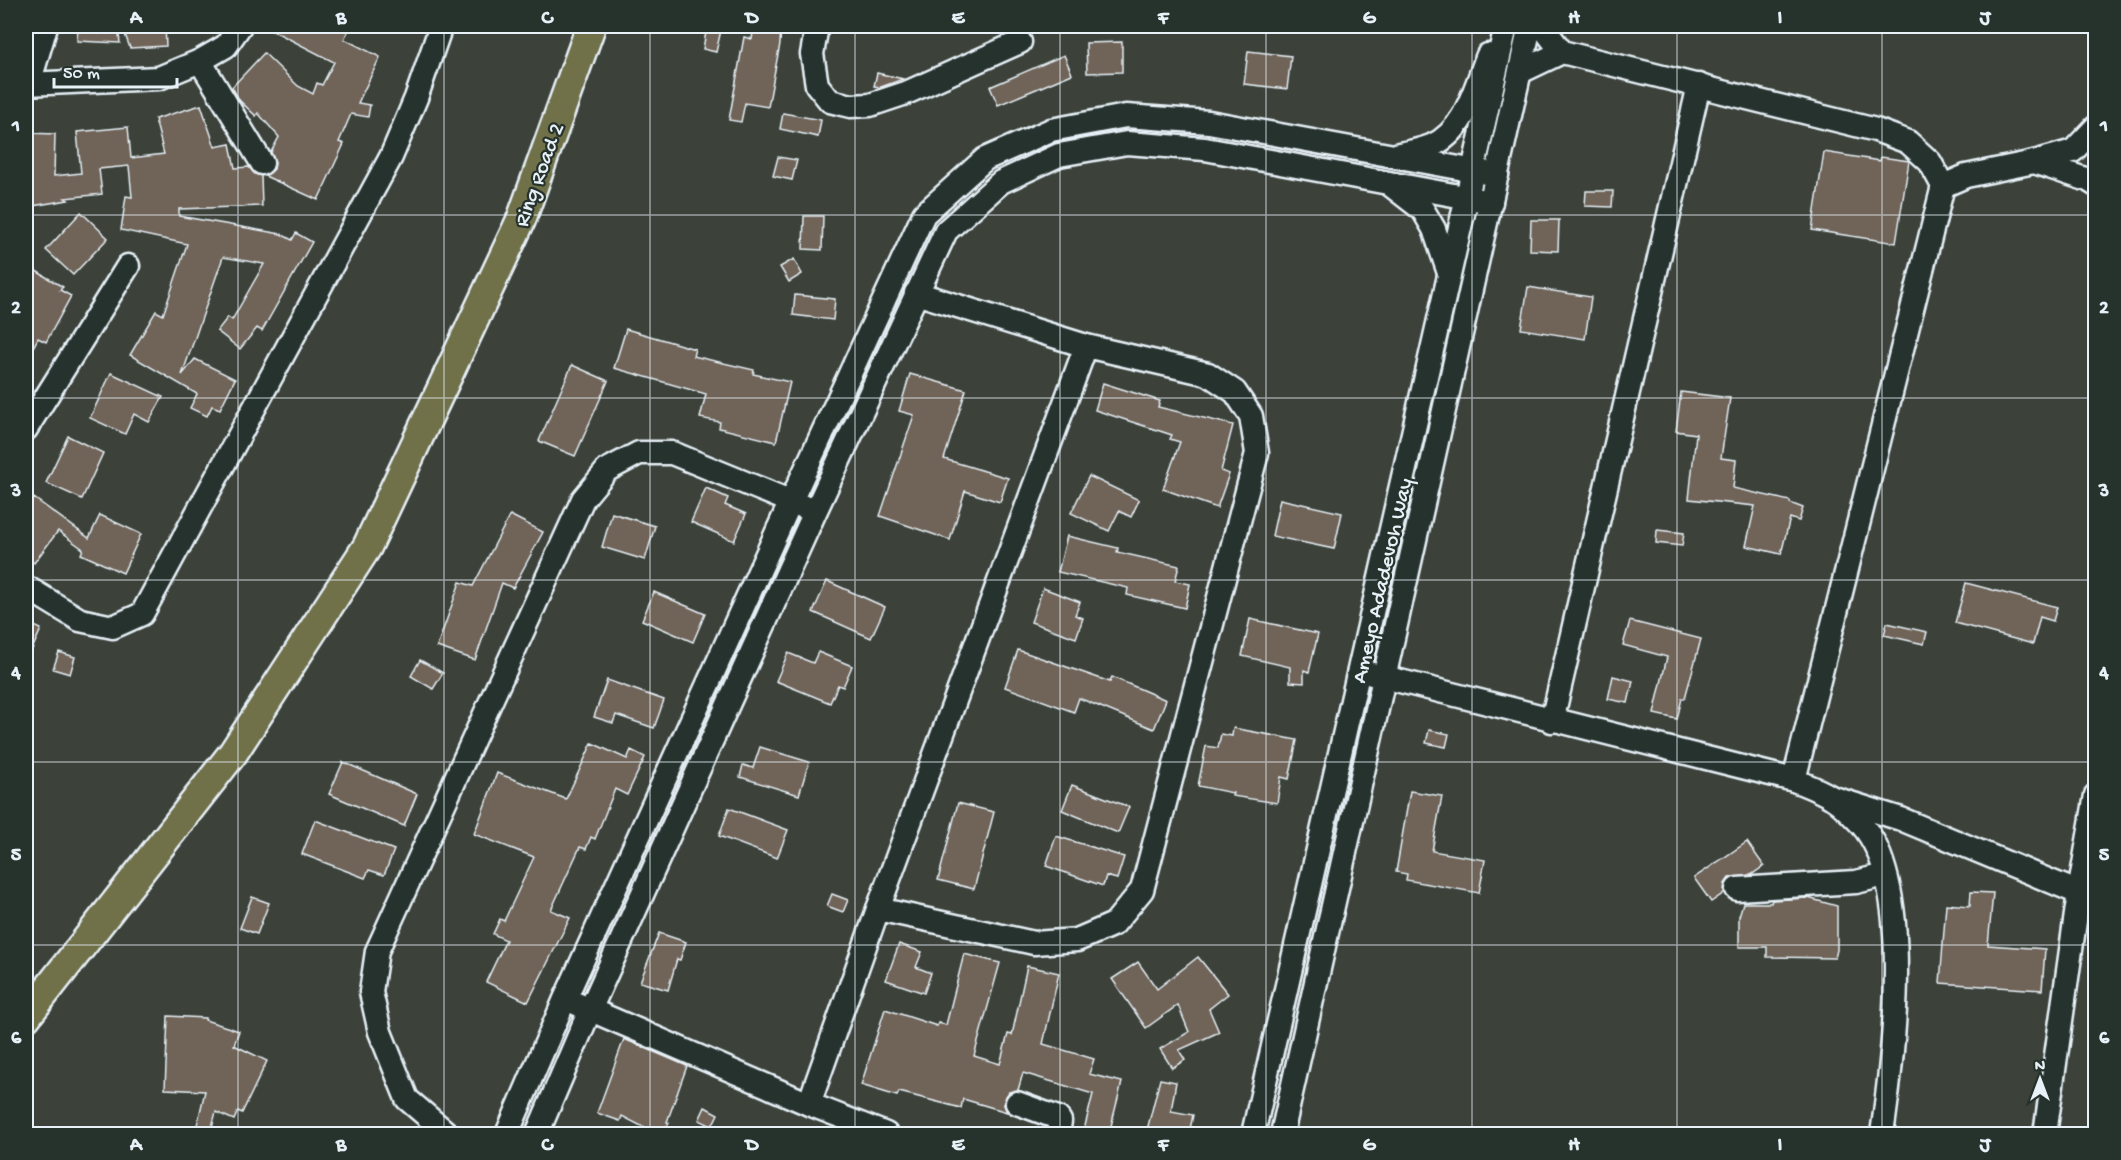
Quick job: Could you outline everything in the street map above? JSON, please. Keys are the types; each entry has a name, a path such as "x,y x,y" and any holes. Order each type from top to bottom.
{"main road":[{"name":"Ring Road 2","path":"26,1017 233,753 367,547 521,220 591,26"}],"street":[{"path":"46,26 27,84 159,78 200,61 226,46 240,26"},
{"path":"26,587 80,620 113,627 142,614 391,157 416,98 441,26"},
{"path":"817,26 812,54 817,85 830,101 851,106 870,105 906,93 1020,42"},
{"path":"1393,156 1431,146 1454,131 1462,118 1500,26"},
{"name":"Ameyo Adadevoh Way","path":"1253,1134 1506,26"},
{"name":"Ameyo Adadevoh Way","path":"1282,1134 1530,26"},
{"path":"1542,26 1562,52 1876,130 1908,141 1930,162 1943,186 1794,780"},
{"path":"1520,72 1562,52"},
{"path":"200,61 262,163"},
{"path":"1552,721 1699,85"},
{"path":"507,1134 565,999 790,501 924,214 985,159 1051,130 1126,116 1209,122 1497,175"},
{"path":"1943,186 1966,176 2034,162 2073,151 2096,127"},
{"path":"537,1134 590,1010 815,512 946,231 1001,182 1059,155 1127,143 1205,149 1491,202"},
{"path":"2034,162 2088,180 2096,185"},
{"path":"1388,183 1423,210 1434,230 1449,273"},
{"path":"26,429 34,397 128,266"},
{"path":"878,909 1034,943 1077,940 1113,924 1142,890 1257,453 1251,416 1234,392 1208,374 1086,346 916,292"},
{"path":"809,1104 878,909 1086,346"},
{"path":"448,1134 407,1099 380,1032 371,992 377,951 583,500 607,470 639,453 672,453 815,512"},
{"path":"1359,671 1794,780 1832,797 1901,819 2079,893"},
{"path":"2045,1134 2079,893 2096,795"},
{"path":"1832,797 1863,826 1881,860 1895,921 1896,969 1890,1082 1882,1134"},
{"path":"1737,889 1856,882 1885,876"},
{"path":"565,999 809,1104 886,1134"},
{"path":"1017,1103 1058,1118 1060,1121 1058,1134"}],"building":[{"path":"78,26 118,26 120,43 77,41"},
{"path":"122,26 165,26 166,46 130,48"},
{"path":"264,26 351,26 344,39 380,57 358,103 370,105 368,117 351,114 339,142 344,144 318,200 265,176 274,169 275,162 271,152 279,137 258,113 256,116 240,101 232,87 264,53 298,86 313,94 317,83 322,85 334,62"},
{"path":"707,26 722,26 716,52 703,49"},
{"path":"754,26 781,26 780,44 768,107 745,103 741,122 729,120 744,37 752,39"},
{"path":"1122,42 1122,72 1087,73 1086,43"},
{"path":"1248,51 1291,56 1287,89 1244,84"},
{"path":"1064,55 1072,74 998,105 990,87"},
{"path":"877,73 903,79 881,87 874,86"},
{"path":"201,105 215,147 230,144 235,168 249,167 255,174 261,176 262,206 179,209 179,216 281,234 292,240 296,233 312,242 262,331 257,328 240,349 217,331 228,317 232,320 264,264 223,257 182,375 195,359 235,379 220,409 212,406 207,416 190,408 197,394 130,355 156,311 163,315 187,244 121,230 126,196 132,197 129,166 99,169 102,194 65,198 68,200 26,207 26,133 55,134 54,176 81,173 77,132 128,127 131,158 164,154 155,119"},
{"path":"783,113 821,120 818,137 780,129"},
{"path":"1824,152 1880,161 1881,157 1909,161 1896,243 1812,230"},
{"path":"778,157 797,160 792,180 773,176"},
{"path":"1586,191 1613,191 1612,207 1585,206"},
{"path":"81,212 108,238 73,275 46,250"},
{"path":"804,216 823,216 822,250 803,249"},
{"path":"1531,220 1559,220 1558,251 1530,250"},
{"path":"794,259 802,274 789,282 780,267"},
{"path":"26,265 63,287 60,290 71,296 46,342 38,338 26,361"},
{"path":"1528,287 1591,297 1585,339 1521,329"},
{"path":"795,295 835,299 833,320 793,315"},
{"path":"626,329 695,349 693,356 754,370 753,374 790,382 776,442 719,428 720,422 700,418 706,394 614,368"},
{"path":"572,365 608,381 575,456 539,441"},
{"path":"111,373 163,397 149,422 134,414 125,434 90,418"},
{"path":"910,374 966,390 944,459 1008,478 1000,502 965,491 950,540 880,516 914,415 899,411"},
{"path":"1103,383 1160,401 1158,407 1233,425 1221,471 1229,474 1217,508 1163,489 1180,442 1170,439 1172,435 1095,410"},
{"path":"1681,392 1730,398 1721,458 1736,460 1733,488 1790,501 1803,508 1799,521 1790,518 1781,554 1746,546 1755,506 1689,499 1696,434 1676,431"},
{"path":"68,436 103,453 82,499 46,483"},
{"path":"1089,476 1139,500 1131,517 1119,511 1109,531 1071,513"},
{"path":"706,488 728,498 725,505 746,514 734,541 691,522"},
{"path":"34,498 89,538 100,515 141,534 123,573 81,554 83,549 58,531 34,563 26,557 26,509"},
{"path":"1280,499 1342,513 1334,549 1272,536"},
{"path":"612,513 655,526 645,560 602,547"},
{"path":"510,515 543,532 513,588 502,583 475,660 437,647 460,582 473,586"},
{"path":"1657,530 1684,533 1682,546 1656,543"},
{"path":"1067,536 1118,548 1117,552 1179,566 1175,581 1190,584 1185,608 1127,595 1128,588 1058,572"},
{"path":"827,581 885,607 871,638 813,612"},
{"path":"1966,583 2057,607 2053,621 2040,617 2033,644 1955,623"},
{"path":"1043,588 1080,602 1075,615 1083,618 1076,638 1031,622"},
{"path":"654,592 705,614 693,642 642,620"},
{"path":"1250,619 1318,634 1309,672 1304,670 1304,683 1290,682 1290,667 1242,656"},
{"path":"1630,621 1701,639 1677,719 1654,714 1667,657 1623,645"},
{"path":"26,622 41,629 26,663"},
{"path":"1887,623 1927,632 1924,644 1884,635"},
{"path":"1018,650 1110,682 1112,677 1166,700 1154,729 1079,698 1074,712 1005,687"},
{"path":"59,652 75,657 70,674 53,669"},
{"path":"818,652 852,666 843,687 838,685 830,703 776,681 788,653 813,663"},
{"path":"420,660 443,673 433,689 411,676"},
{"path":"1613,676 1633,681 1628,703 1608,699"},
{"path":"607,680 664,700 654,728 616,715 613,723 594,717"},
{"path":"1233,728 1297,740 1289,779 1281,777 1277,803 1232,796 1233,793 1198,786 1206,746 1218,748 1221,734 1232,736"},
{"path":"1429,730 1449,734 1446,747 1426,743"},
{"path":"592,743 627,759 631,750 645,757 627,795 615,789 595,839 591,837 586,849 580,847 551,910 570,918 528,1002 486,982 506,940 493,934 500,919 504,921 534,857 474,834 497,773 566,799"},
{"path":"760,747 809,762 799,795 740,777 743,765 753,768"},
{"path":"343,762 417,794 404,826 329,794"},
{"path":"1072,785 1129,807 1118,833 1062,810"},
{"path":"1410,791 1442,796 1432,851 1485,860 1479,893 1406,880 1407,874 1396,872"},
{"path":"958,803 994,812 974,889 938,880"},
{"path":"729,808 788,830 777,858 719,836"},
{"path":"315,820 394,850 384,875 369,870 365,878 302,854"},
{"path":"1056,836 1124,857 1117,879 1106,876 1103,886 1046,866"},
{"path":"1747,842 1764,866 1751,875 1729,878 1725,884 1724,893 1711,902 1694,878"},
{"path":"1971,892 1993,893 1988,945 2045,949 2042,990 1940,983 1946,904 1970,906"},
{"path":"832,894 848,900 843,912 827,906"},
{"path":"252,897 269,903 257,934 240,928"},
{"path":"1808,898 1837,906 1835,958 1767,957 1767,947 1739,947 1739,916 1743,903 1771,903 1772,900"},
{"path":"659,933 686,942 680,960 677,959 668,990 640,982"},
{"path":"899,944 922,952 916,967 931,973 924,993 886,980"},
{"path":"964,954 1000,963 974,1056 1000,1064 1008,1034 1012,1035 1027,966 1059,973 1043,1044 1094,1059 1089,1074 1122,1082 1109,1134 1083,1134 1093,1094 1023,1073 1018,1090 1009,1092 1005,1098 1004,1105 1007,1112 963,1099 961,1108 899,1092 897,1096 861,1085 885,1009 937,1026 938,1023 946,1025"},
{"path":"1198,957 1228,994 1209,1009 1219,1032 1179,1050 1185,1060 1172,1068 1160,1049 1189,1032 1178,1005 1146,1028 1112,979 1138,962 1157,989"},
{"path":"168,1016 205,1018 205,1020 239,1031 234,1045 267,1061 242,1113 238,1111 234,1120 216,1112 210,1134 195,1134 205,1091 165,1089"},
{"path":"624,1039 687,1066 667,1122 669,1123 663,1134 657,1134 622,1116 620,1121 597,1113"},
{"path":"1160,1079 1176,1082 1171,1111 1193,1115 1189,1134 1146,1134"},
{"path":"705,1107 718,1114 712,1126 699,1120"}]}
